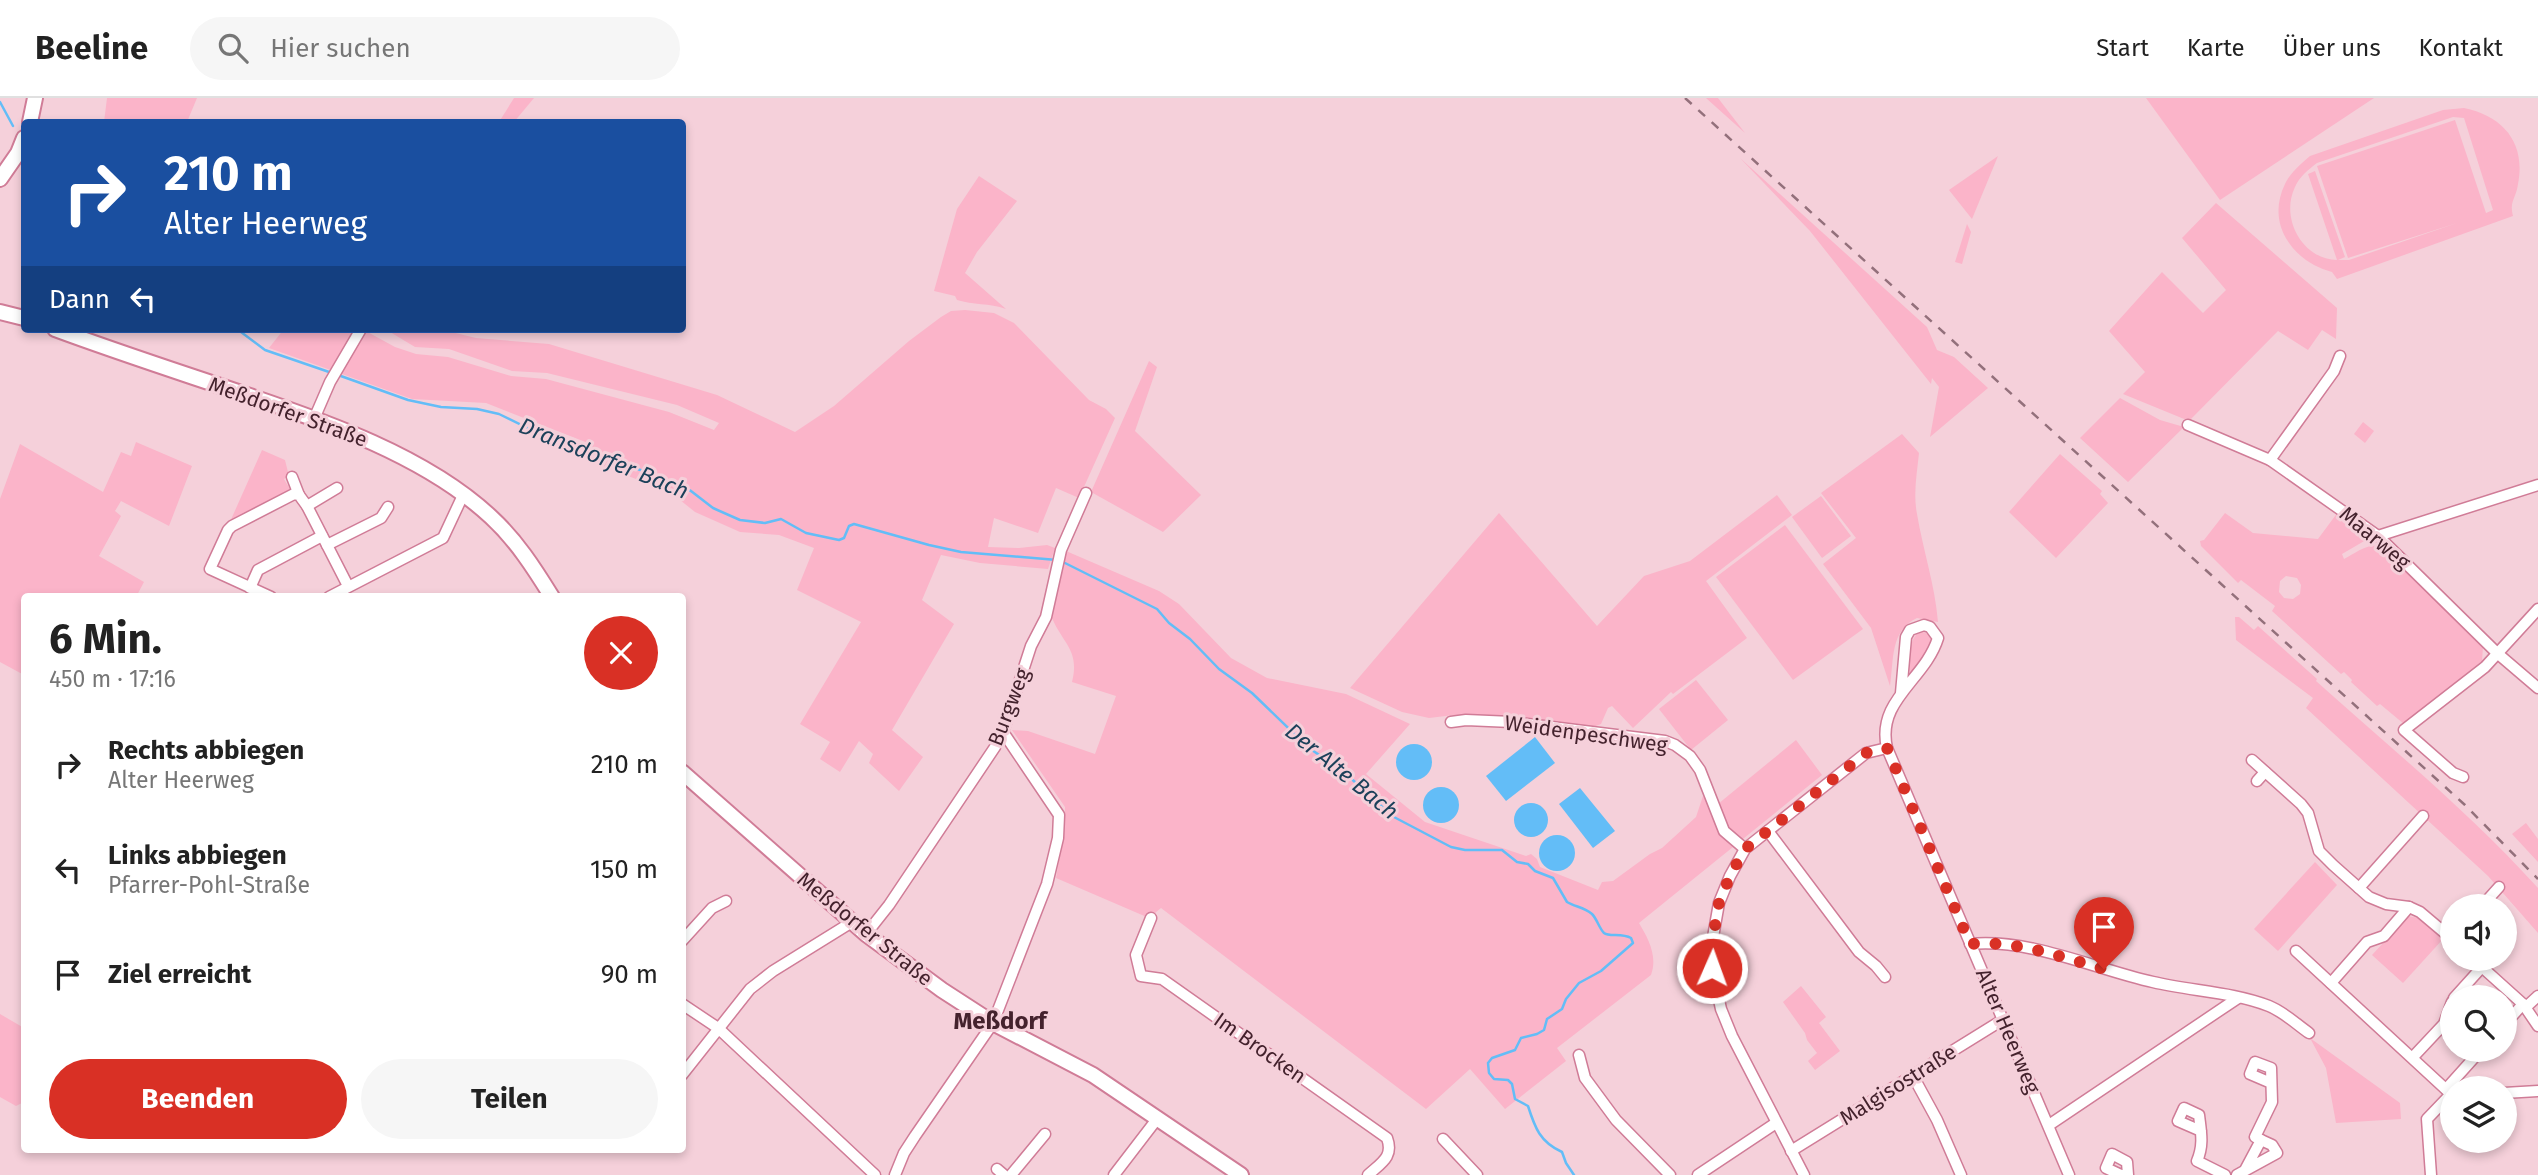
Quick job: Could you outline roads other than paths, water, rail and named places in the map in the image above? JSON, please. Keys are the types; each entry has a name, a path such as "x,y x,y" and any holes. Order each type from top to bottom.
{"street":[{"path":"31,119 35,98"},
{"path":"0,179 21,146"},
{"path":"0,312 21,317"},
{"name":"Meßdorfer Straße","path":"67,333 359,436 464,493 515,542 549,593"},
{"path":"314,419 330,382 359,333"},
{"path":"2270,460 2334,372 2340,356"},
{"name":"Maarweg","path":"2188,425 2270,460 2378,536 2497,653 2538,688"},
{"path":"292,477 348,586"},
{"path":"2378,536 2538,485"},
{"path":"306,506 337,488"},
{"path":"336,593 443,538 464,493"},
{"name":"Burgweg","path":"866,934 890,905 1003,732 1031,646 1046,617 1061,550 1086,493"},
{"path":"262,593 210,569 232,526 287,496 299,495"},
{"path":"250,588 258,570 381,517 388,507"},
{"path":"2463,778 2404,730 2485,667 2538,609"},
{"name":"Alter Heerweg","path":"1901,694 1906,637 1910,630 1924,625 1930,627 1938,638 1934,653 1889,709 1884,734 1887,748 2069,1175"},
{"name":"Weidenpeschweg","path":"1451,722 1512,722 1665,741 1675,745 1690,756 1700,770 1724,831 1745,849"},
{"path":"895,1175 904,1153 993,1023 1047,884 1059,815 1003,732"},
{"path":"1804,1175 1724,1016 1712,968 1713,937 1719,903 1745,849 1866,753 1887,748"},
{"path":"2252,760 2301,804 2308,813 2319,851 2359,888 2377,902 2409,907 2420,912 2440,929"},
{"path":"2257,781 2265,772"},
{"name":"Meßdorfer Straße","path":"686,776 866,934 966,1007 1093,1075 1241,1175"},
{"path":"2359,888 2423,816"},
{"path":"1768,831 1858,952 1885,977"},
{"path":"2493,894 2499,887"},
{"path":"686,937 712,908 726,901"},
{"path":"2331,983 2367,943 2384,936 2409,907"},
{"name":"Im Brocken","path":"1151,918 1136,955 1141,976 1162,979 1387,1138 1391,1148 1388,1156 1368,1175"},
{"path":"686,1070 750,989 773,971 852,922"},
{"path":"1970,944 1994,942 2029,948 2153,982 2238,998 2272,1007 2309,1033"},
{"path":"2296,951 2440,1084"},
{"path":"2466,985 2478,971"},
{"path":"2486,971 2524,1005 2538,1026"},
{"path":"2517,1012 2538,996"},
{"path":"2049,1125 2238,998"},
{"path":"686,1007 718,1028 875,1175"},
{"name":"Malgisostraße","path":"1791,1151 2004,1019"},
{"path":"2413,1057 2440,1028"},
{"path":"1579,1055 1585,1078 1616,1120 1670,1175"},
{"path":"1913,1076 1937,1119 1961,1175"},
{"path":"2241,1172 2277,1153 2272,1145 2255,1138 2272,1102 2272,1083"},
{"path":"2517,1092 2538,1091"},
{"path":"2431,1175 2427,1119 2440,1104"},
{"path":"1114,1175 1157,1119"},
{"path":"1699,1175 1776,1123"},
{"path":"2201,1131 2203,1148 2197,1161 2225,1175"},
{"path":"1011,1175 1045,1134"},
{"path":"1443,1139 1477,1175"},
{"path":"2241,1172 2261,1140"},
{"path":"2121,1175 2106,1168 2112,1154 2127,1162 2128,1175"}],"water":[{"path":"1535,737 1555,763 1506,801 1486,776"},
{"path":"1414,744 1427,749 1432,762 1427,775 1414,780 1401,775 1396,762 1401,749"},
{"path":"1441,787 1453,793 1459,805 1453,817 1441,823 1429,817 1423,805 1429,793"},
{"path":"1580,788 1615,831 1593,848 1559,804"},
{"path":"1531,803 1543,808 1548,820 1543,832 1531,837 1519,832 1514,820 1519,808"},
{"path":"1557,835 1570,840 1575,853 1570,866 1557,871 1544,866 1539,853 1544,840"}],"waterway":[{"name":"Dransdorfer Bach","path":"0,102 13,126"},
{"name":"Dransdorfer Bach","path":"242,333 265,350 332,373"},
{"name":"Dransdorfer Bach","path":"338,375 408,400 499,414 550,439 652,474 691,491 713,508 740,520 765,523 781,519 806,533 839,540 844,538 849,526 854,524 961,552 1057,560"},
{"name":"Der Alte Bach","path":"1063,562 1157,609 1219,669 1252,693 1309,748 1344,772 1392,816 1451,847 1465,850 1502,850 1517,862 1528,864 1535,871 1553,878 1567,902 1592,914 1604,933 1631,938 1633,943 1601,971 1579,983 1566,999 1562,1009 1547,1019 1544,1030 1521,1038 1515,1050 1492,1058 1488,1063 1489,1073 1494,1079 1508,1080 1512,1084 1515,1099 1528,1106 1539,1134 1548,1144 1562,1152 1574,1175"}],"railway":[{"path":"1685,98 2465,805 2538,879"}],"district":[{"name":"Meßdorf","path":"1000,1021"}]}
